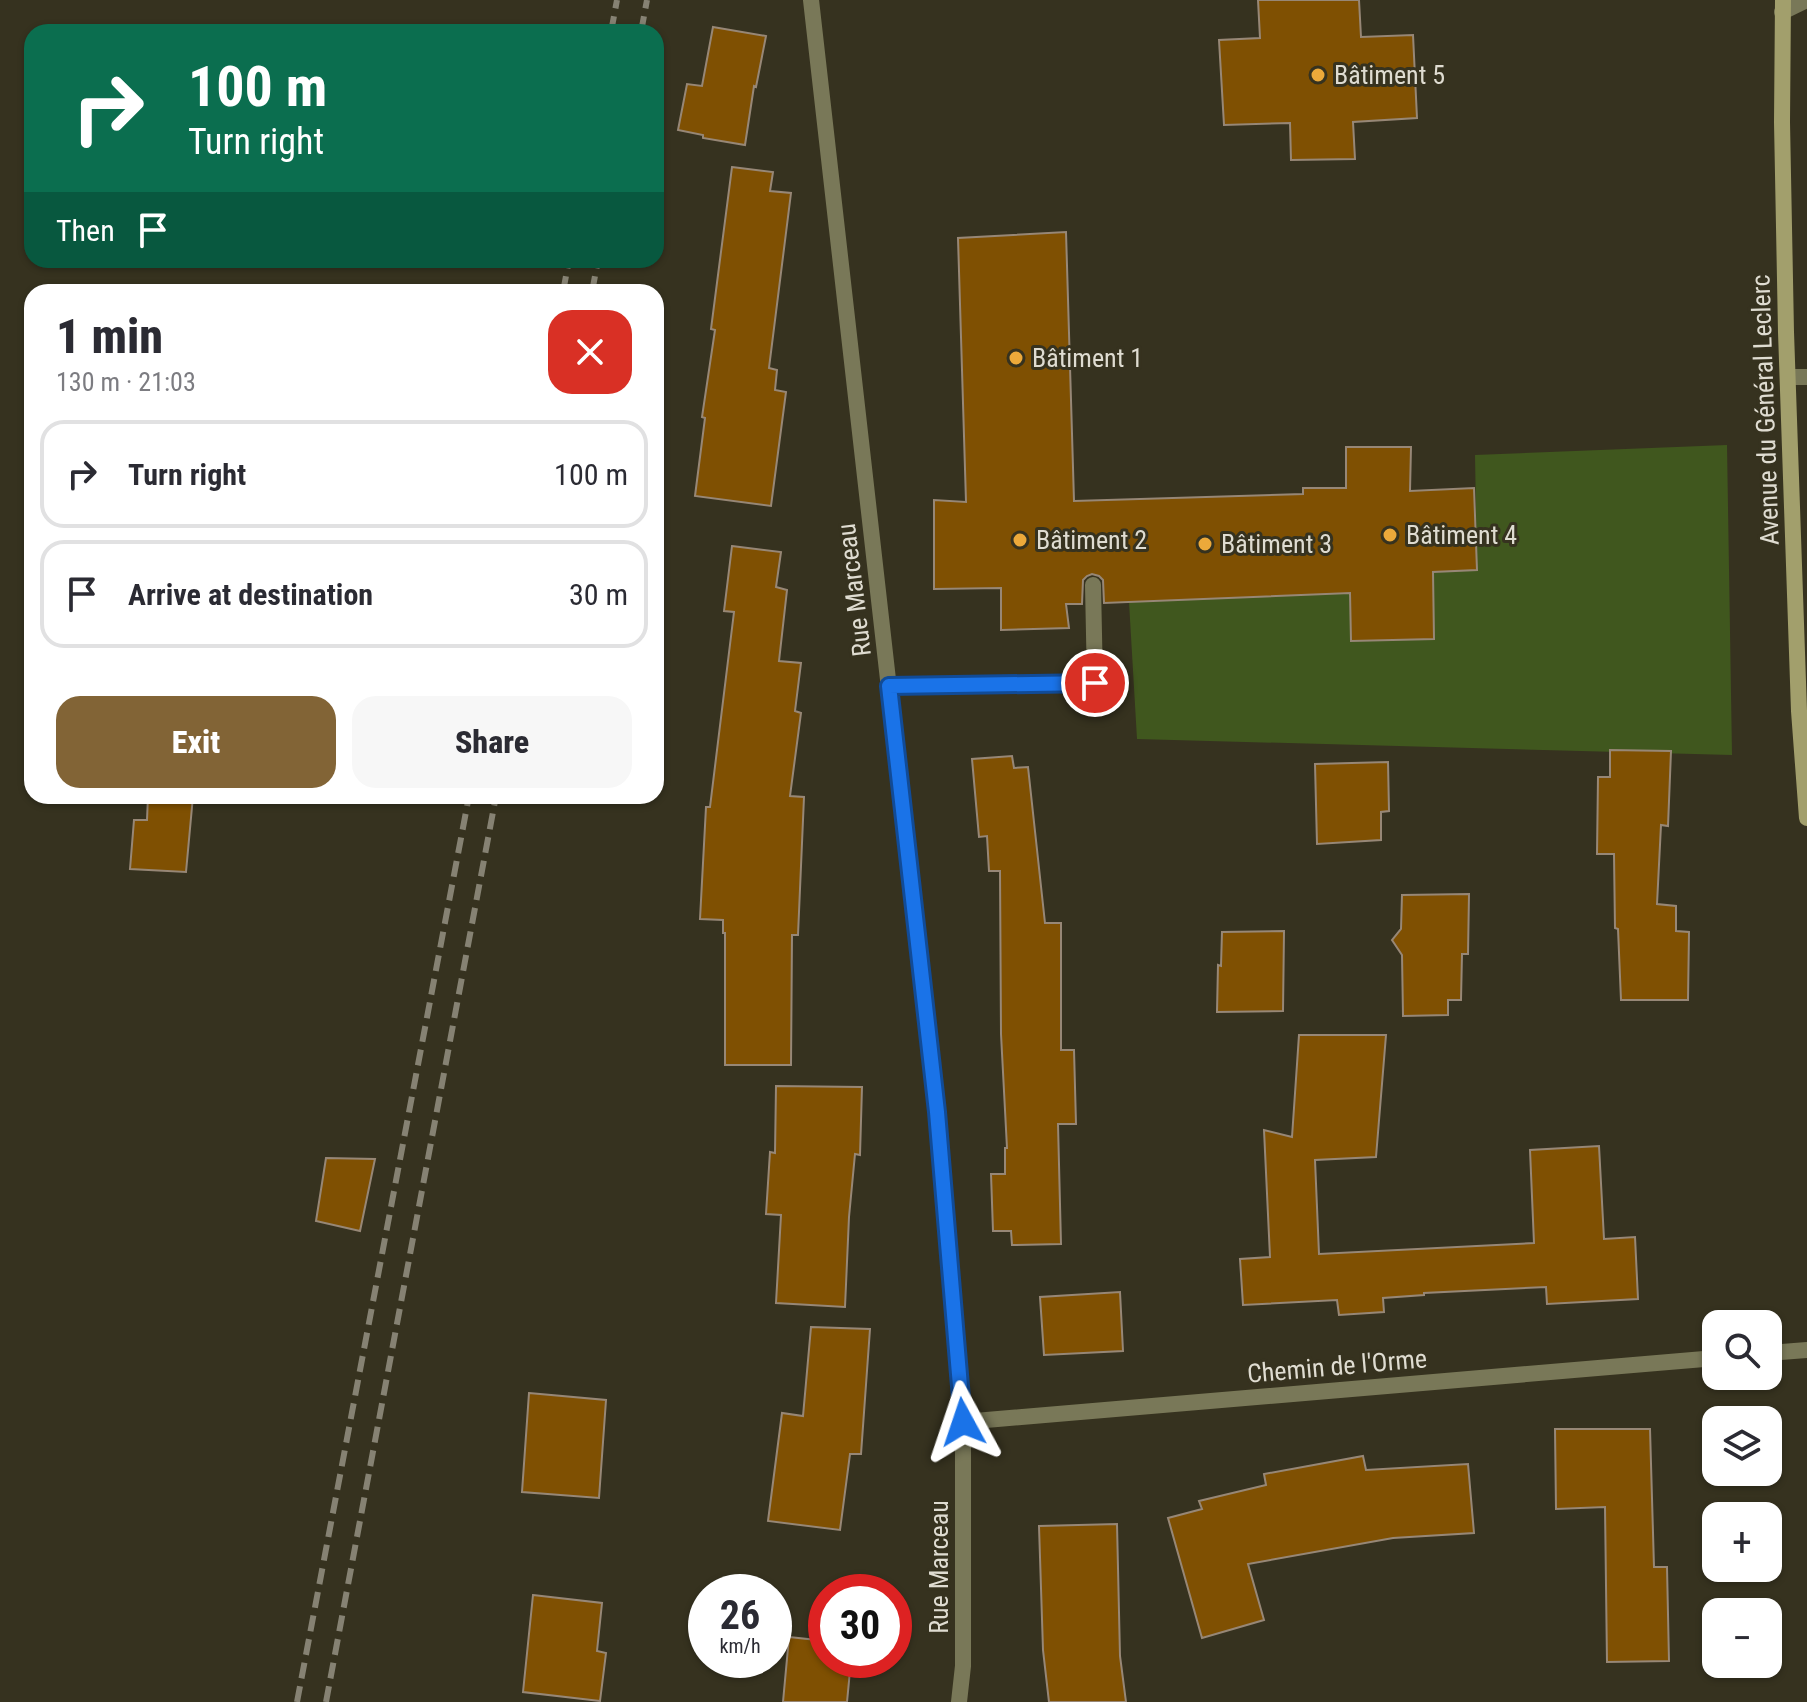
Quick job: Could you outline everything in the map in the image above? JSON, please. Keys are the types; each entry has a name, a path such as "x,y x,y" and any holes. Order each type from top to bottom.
{"main road":[{"name":"Avenue du Général Leclerc","path":"1782,6 1786,317 1807,818"}],"street":[{"name":"Rue Marceau","path":"811,0 937,1112 963,1422 963,1666 959,1702"},
{"path":"1782,6 1807,0"},
{"path":"1789,377 1807,377"},
{"path":"889,686 1095,683 1093,585"},
{"path":"1782,1352 1807,1350"},
{"name":"Chemin de l'Orme","path":"963,1422 1702,1359"}],"green space":[{"path":"1727,445 1732,755 1137,739 1129,602 1304,595 1349,586 1351,641 1434,639 1426,573 1477,570 1475,455"}],"building":[{"name":"Bâtiment 5","path":"1258,0 1359,0 1361,37 1413,35 1417,118 1353,122 1355,159 1291,160 1290,123 1224,125 1219,40 1260,38"},
{"path":"713,27 766,36 745,145 678,130 687,84 702,86"},
{"path":"732,167 773,172 770,191 791,193 769,368 777,370 775,390 786,392 771,506 695,496 705,418 702,417 715,330 711,329"},
{"path":"1066,232 1074,501 1303,494 1303,488 1346,488 1346,447 1411,447 1410,491 1474,488 1477,570 1433,572 1434,639 1351,641 1350,593 1104,603 1103,580 1092,574 1083,580 1082,604 1066,604 1069,628 1001,630 1001,588 934,589 934,500 966,502 958,238"},
{"path":"732,546 781,552 776,587 787,590 779,661 801,663 795,711 801,713 790,796 804,797 798,935 792,935 791,1065 725,1065 723,920 700,919 706,807 710,807 734,612 724,611"},
{"path":"1610,750 1671,751 1668,826 1661,825 1657,904 1676,906 1676,931 1689,932 1688,1000 1621,1000 1618,929 1615,928 1614,854 1597,854 1598,777 1610,777"},
{"path":"1012,756 1014,768 1028,767 1045,923 1061,923 1061,1050 1074,1050 1076,1124 1058,1124 1061,1244 1012,1245 1011,1231 993,1231 991,1174 1005,1174 1007,1148 1001,1034 1000,871 989,871 987,836 979,837 972,759"},
{"path":"1388,762 1389,811 1381,812 1381,840 1317,844 1315,764"},
{"path":"148,804 192,804 186,872 130,869 134,820 147,820"},
{"path":"1469,894 1468,954 1462,954 1461,1000 1448,1000 1448,1015 1403,1016 1402,955 1392,940 1401,929 1402,895"},
{"path":"1284,931 1283,1011 1217,1012 1222,932"},
{"path":"1299,1035 1386,1035 1376,1157 1315,1160 1319,1254 1534,1243 1530,1150 1599,1146 1604,1239 1635,1237 1638,1299 1547,1304 1546,1287 1383,1298 1384,1312 1339,1315 1337,1300 1243,1305 1240,1259 1270,1257 1264,1130 1292,1137"},
{"path":"776,1086 862,1087 860,1155 855,1154 845,1307 776,1303 781,1215 766,1214 770,1152 775,1153"},
{"path":"326,1158 375,1159 360,1231 316,1221"},
{"path":"1120,1292 1123,1351 1044,1355 1040,1297"},
{"path":"811,1327 870,1329 861,1454 850,1454 840,1530 768,1521 782,1413 803,1416"},
{"path":"529,1393 606,1400 599,1498 522,1492"},
{"path":"1555,1429 1650,1429 1654,1567 1667,1567 1669,1661 1607,1662 1605,1507 1556,1509"},
{"path":"1363,1456 1366,1470 1468,1464 1474,1533 1393,1538 1248,1564 1264,1620 1202,1638 1168,1518 1202,1509 1199,1501 1266,1485 1264,1474"},
{"path":"1117,1524 1120,1656 1126,1702 1049,1702 1043,1650 1039,1526"},
{"path":"533,1595 602,1603 597,1651 606,1653 600,1701 523,1692"},
{"path":"792,1637 808,1639 808,1678 849,1678 847,1702 783,1702 785,1678 792,1678"}],"railway":[{"path":"612,24 617,0"},
{"path":"642,24 647,0"},
{"path":"564,284 568,268"},
{"path":"594,284 596,268"},
{"path":"297,1702 467,804"},
{"path":"326,1702 494,804"}],"place":[{"name":"Bâtiment 5","path":"1318,75"},
{"name":"Bâtiment 1","path":"1016,358"},
{"name":"Bâtiment 4","path":"1390,535"},
{"name":"Bâtiment 2","path":"1020,540"},
{"name":"Bâtiment 3","path":"1205,544"}],"route":[{"path":"963,1422 937,1112 889,686 1095,683"}]}
